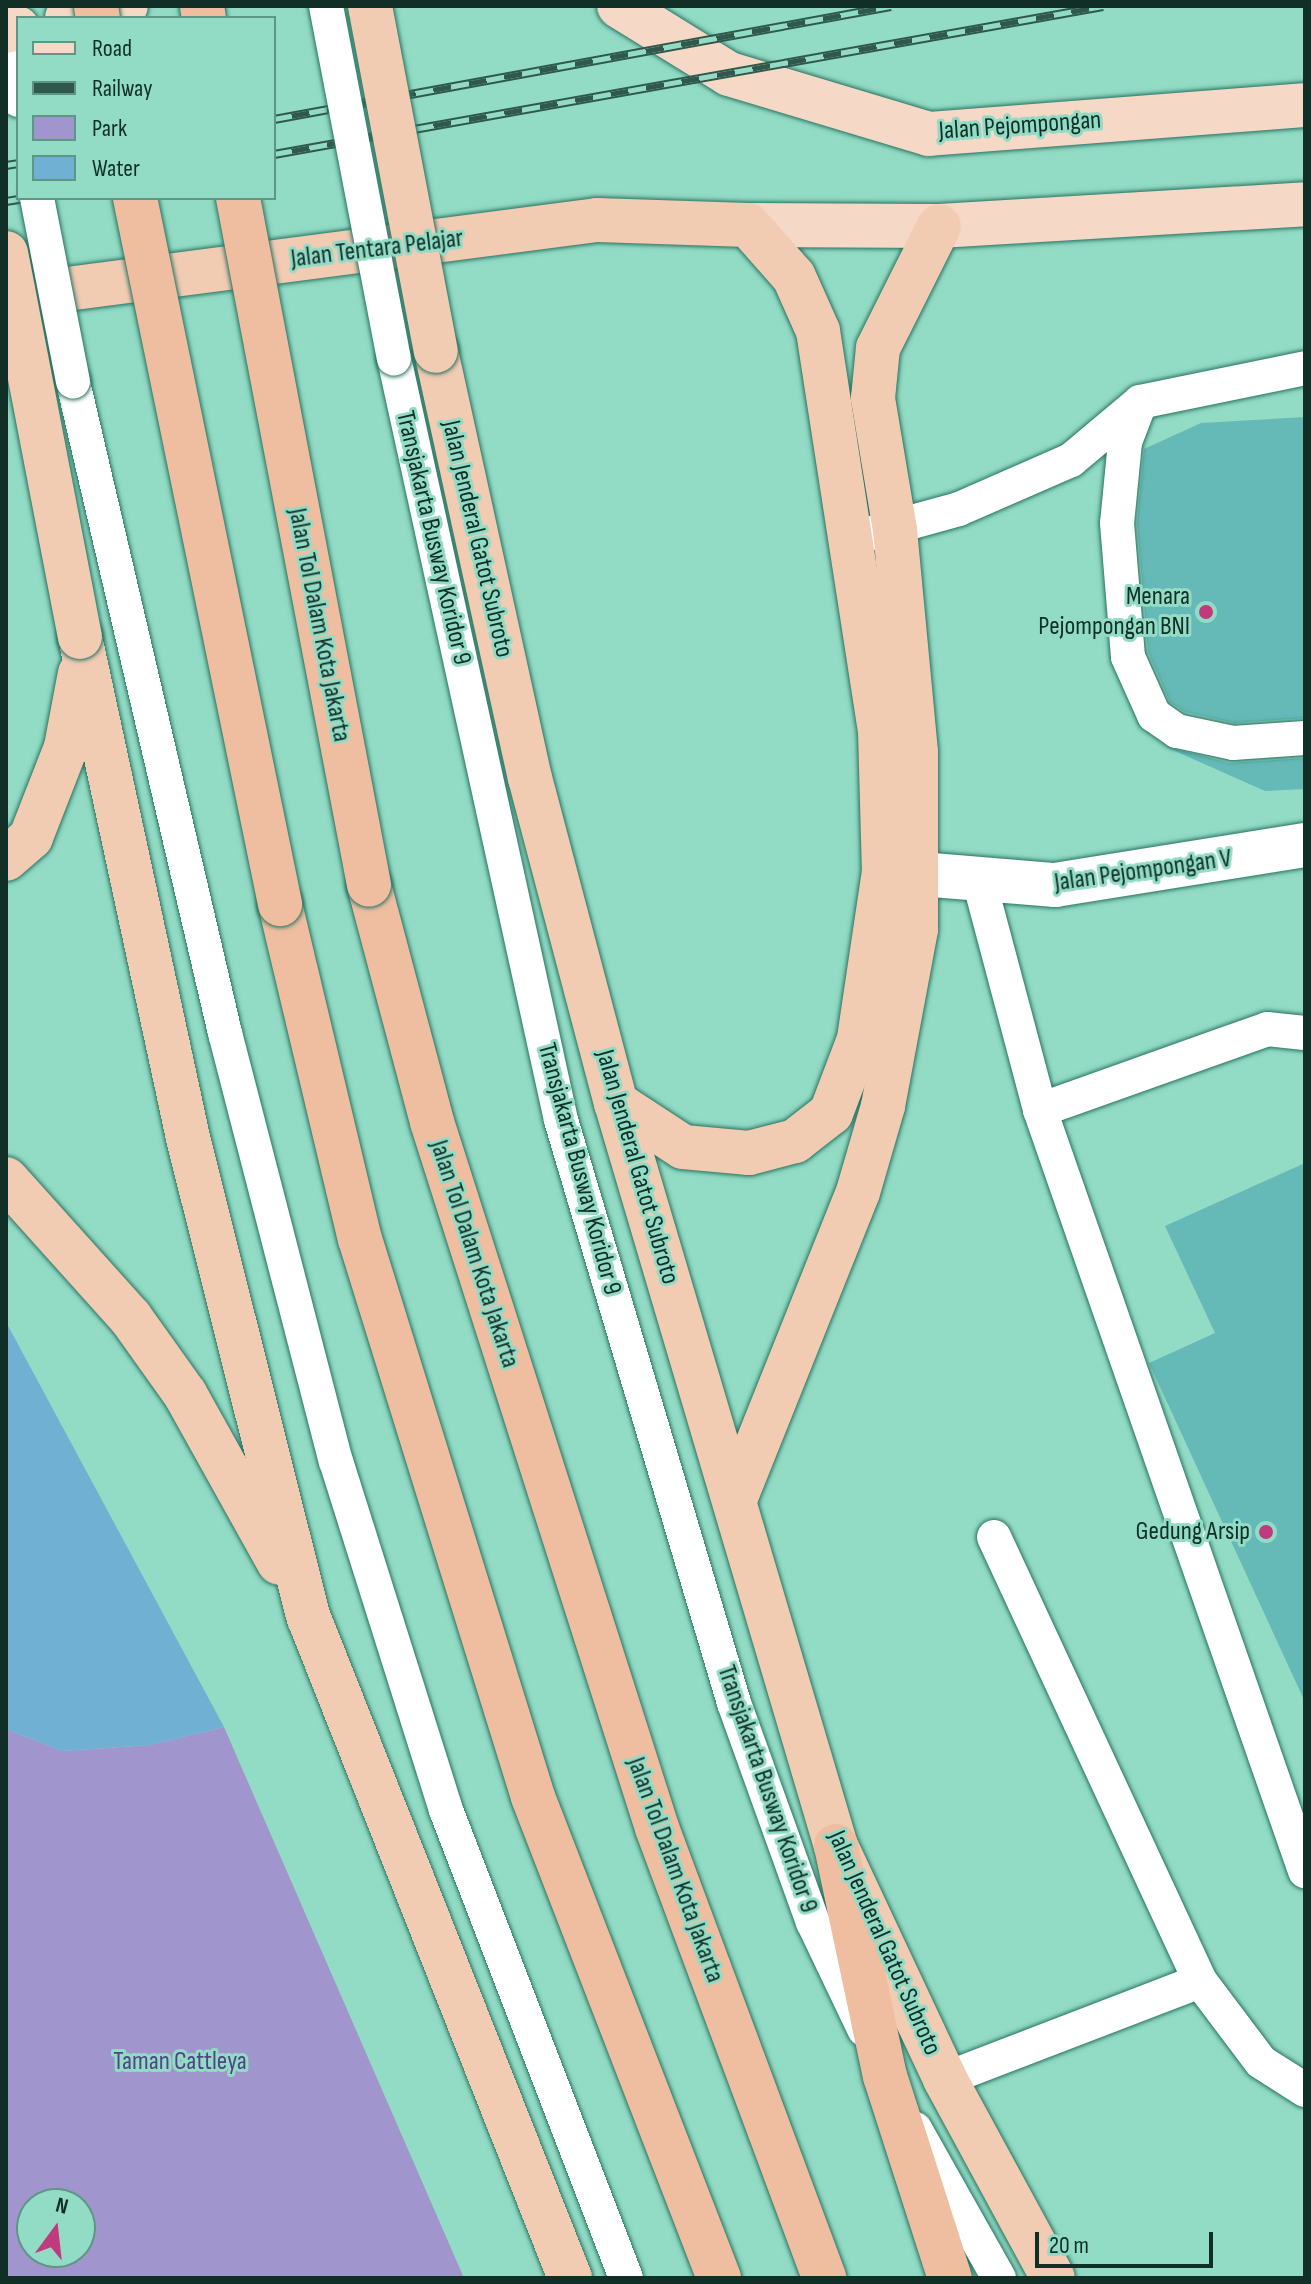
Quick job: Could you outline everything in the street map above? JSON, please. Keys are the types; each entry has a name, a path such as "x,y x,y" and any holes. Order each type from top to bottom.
{"highway":[{"name":"Jalan Jenderal Gatot Subroto","path":"370,6 436,351 530,778 616,1103 736,1497 836,1846 945,2079 1053,2278"},
{"path":"135,200 280,904 360,1239 533,1797 719,2278"},
{"name":"Jalan Tol Dalam Kota Jakarta","path":"238,200 369,885 432,1122 652,1814 824,2278"},
{"name":"Jalan Tentara Pelajar","path":"6,297 597,220 748,225"},
{"path":"616,1103 683,1147 749,1153 795,1141 831,1113 859,1039 902,874 818,331 794,277 748,225"},
{"path":"736,1497 858,1192 883,1106 902,874 895,530 873,398 878,348 939,226"},
{"path":"6,253 82,644 188,1138 309,1618"},
{"path":"6,859 31,837 66,747 82,644"},
{"path":"6,1179 130,1317 185,1394 309,1618 570,2278"},
{"path":"836,1846 885,2076 950,2278"}],"main road":[{"path":"77,16 126,6"},
{"name":"Jalan Pejompongan","path":"619,6 729,74 929,134 1305,105"},
{"path":"748,225 939,226 1305,204"}],"street":[{"name":"Jalan Pejompongan V","path":"902,874 980,884 1131,878 1305,845"}],"lane":[{"name":"Transjakarta Busway Koridor 9","path":"326,6 394,358 561,1120 734,1703 813,1922 885,2076 999,2278"},
{"path":"6,39 16,90"},
{"path":"37,200 73,382 225,1033 336,1461 446,1810 626,2278"},
{"path":"850,535 895,530 1071,460 1140,402 1305,368"},
{"path":"1140,402 1125,442 1117,523 1128,657 1154,715 1177,731 1233,743 1305,738"},
{"path":"980,884 1040,1110 1305,1871"},
{"path":"1040,1110 1267,1029 1305,1033"},
{"path":"994,1537 1200,1981 1261,2062 1305,2090"},
{"path":"945,2079 1200,1981"}],"green space":[{"name":"Taman Cattleya","path":"224,1727 464,2278 6,2278 6,1729 62,1751 150,1745"}],"water":[{"path":"6,1322 224,1727 150,1745 62,1751 6,1729"}],"building":[{"name":"Menara Pejompongan BNI","path":"1305,417 1305,718 1234,723 1185,712 1170,702 1148,652 1137,523 1144,449 1201,423"},
{"path":"1166,747 1229,763 1305,758 1305,789 1265,791"},
{"name":"Gedung Arsip","path":"1305,1163 1305,1702 1149,1363 1215,1333 1165,1226"}],"railway":[{"path":"276,119 891,6"},
{"path":"276,154 1103,6"},
{"path":"6,165 16,163"},
{"path":"6,201 16,199"}],"place":[{"name":"Menara Pejompongan BNI","path":"1206,612"},
{"name":"Gedung Arsip","path":"1266,1532"}]}
